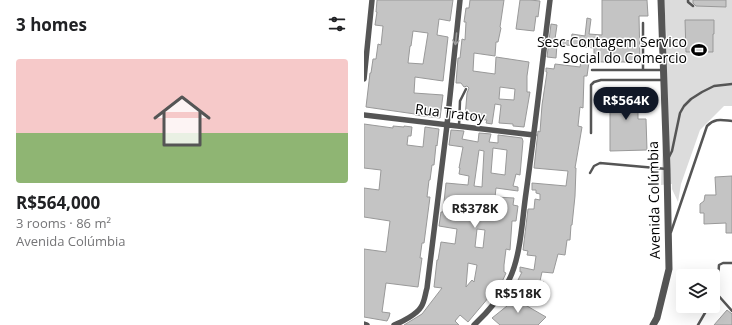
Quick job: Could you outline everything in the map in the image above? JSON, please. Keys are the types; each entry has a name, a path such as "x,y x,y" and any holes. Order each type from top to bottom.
{"street":[{"path":"364,79 372,0"},
{"path":"394,325 420,308 427,288 447,125 460,0"},
{"path":"474,325 488,312 500,295 509,280 515,265 519,246 534,135 550,0"},
{"name":"Avenida Colúmbia","path":"653,325 657,318 669,269 664,70 660,0"},
{"name":"Rua Tratoy","path":"364,115 534,135"}],"lane":[{"path":"688,0 688,2 693,6"},
{"path":"643,23 643,70"},
{"path":"592,70 664,70"},
{"path":"591,133 591,86 594,82 601,80 664,80"},
{"path":"590,173 594,166 600,164 667,165 672,151 680,113 684,106 691,99 714,86 732,84"},
{"path":"459,126 460,101 466,89"},
{"path":"669,238 707,126 716,120 732,121"},
{"path":"720,269 720,265 723,263 732,263"},
{"path":"720,297 732,311"},
{"path":"698,325 705,313"}],"shaded area":[{"name":"Sesc Contagem Servico Social do Comercio","path":"664,0 732,0 732,106 724,106 700,130 681,184 678,202 672,189 672,184 661,185 667,44"}],"building":[{"path":"377,0 453,0 450,21 439,19 437,35 448,37 443,81 415,77 414,93 443,95 440,118 366,107 370,73 373,59 376,59 378,44 381,45 383,26 375,25","holes":["413,31 428,33 423,64 408,63"]},
{"path":"470,0 504,0 501,28 498,42 496,42 495,56 474,53 473,71 495,74 496,57 529,62 527,92 530,92 524,127 513,126 513,124 499,123 501,105 495,104 492,124 486,123 487,120 465,118 467,93 469,88 467,86 464,87 461,83 456,83 458,58 460,58 462,39 465,40 466,22 464,22 466,8 469,8","holes":["500,87 515,89 514,100 499,99"]},
{"path":"520,0 540,1 534,31 516,29"},
{"path":"602,0 647,0 648,16 639,16 640,62 594,62 594,48 557,44 556,58 547,57 551,24 557,25 555,39 571,41 572,34 585,36 587,18 591,19 589,34 602,35"},
{"path":"693,0 726,0 726,7 696,6 693,3"},
{"path":"685,20 714,20 713,52 686,52"},
{"path":"581,61 589,62 587,76 584,76 583,108 580,107 578,126 582,127 575,168 575,196 570,240 567,240 565,255 558,254 553,273 542,272 540,281 544,282 541,288 516,284 522,272 520,272 520,267 534,270 536,256 527,255 528,251 523,250 528,209 534,209 535,199 540,200 540,194 536,193 536,190 532,190 532,183 566,186 568,171 534,168 538,131 540,132 547,72 546,68 554,69 555,64 580,67"},
{"path":"610,88 638,88 638,119 646,119 647,150 610,151"},
{"path":"364,124 393,128 393,126 412,127 411,136 408,136 407,145 423,147 425,127 439,129 434,165 432,165 429,180 427,197 430,197 424,243 422,243 420,258 422,258 418,287 386,283 382,312 390,313 387,321 364,317 364,249 386,252 390,221 364,217 364,188 379,190 381,170 364,168"},
{"path":"451,130 464,131 462,139 478,142 479,133 491,134 489,142 498,143 498,135 522,138 520,175 516,174 513,186 518,187 518,191 496,188 495,197 514,198 513,205 518,206 516,221 512,221 510,250 506,249 504,272 506,273 497,293 494,291 468,322 460,315 455,321 459,325 404,325 422,314 442,288 434,287 441,242 455,244 457,229 439,226 441,212 443,212 446,183 468,185 469,176 459,174 463,147 449,145","holes":["493,148 507,150 505,175 491,173","479,150 484,151 482,187 474,186","477,229 485,230 483,248 475,247","468,263 477,265 474,282 472,280 466,287"]},
{"path":"732,176 732,233 726,233 726,223 704,224 704,213 700,213 700,204 704,201 705,195 716,195 715,177"},
{"path":"508,295 546,317 538,325 500,325 492,318 507,306 503,303"},
{"path":"727,310 732,314 732,325 714,325"}],"place":[{"name":"Sesc Contagem Servico Social do Comercio","path":"699,50"}]}
